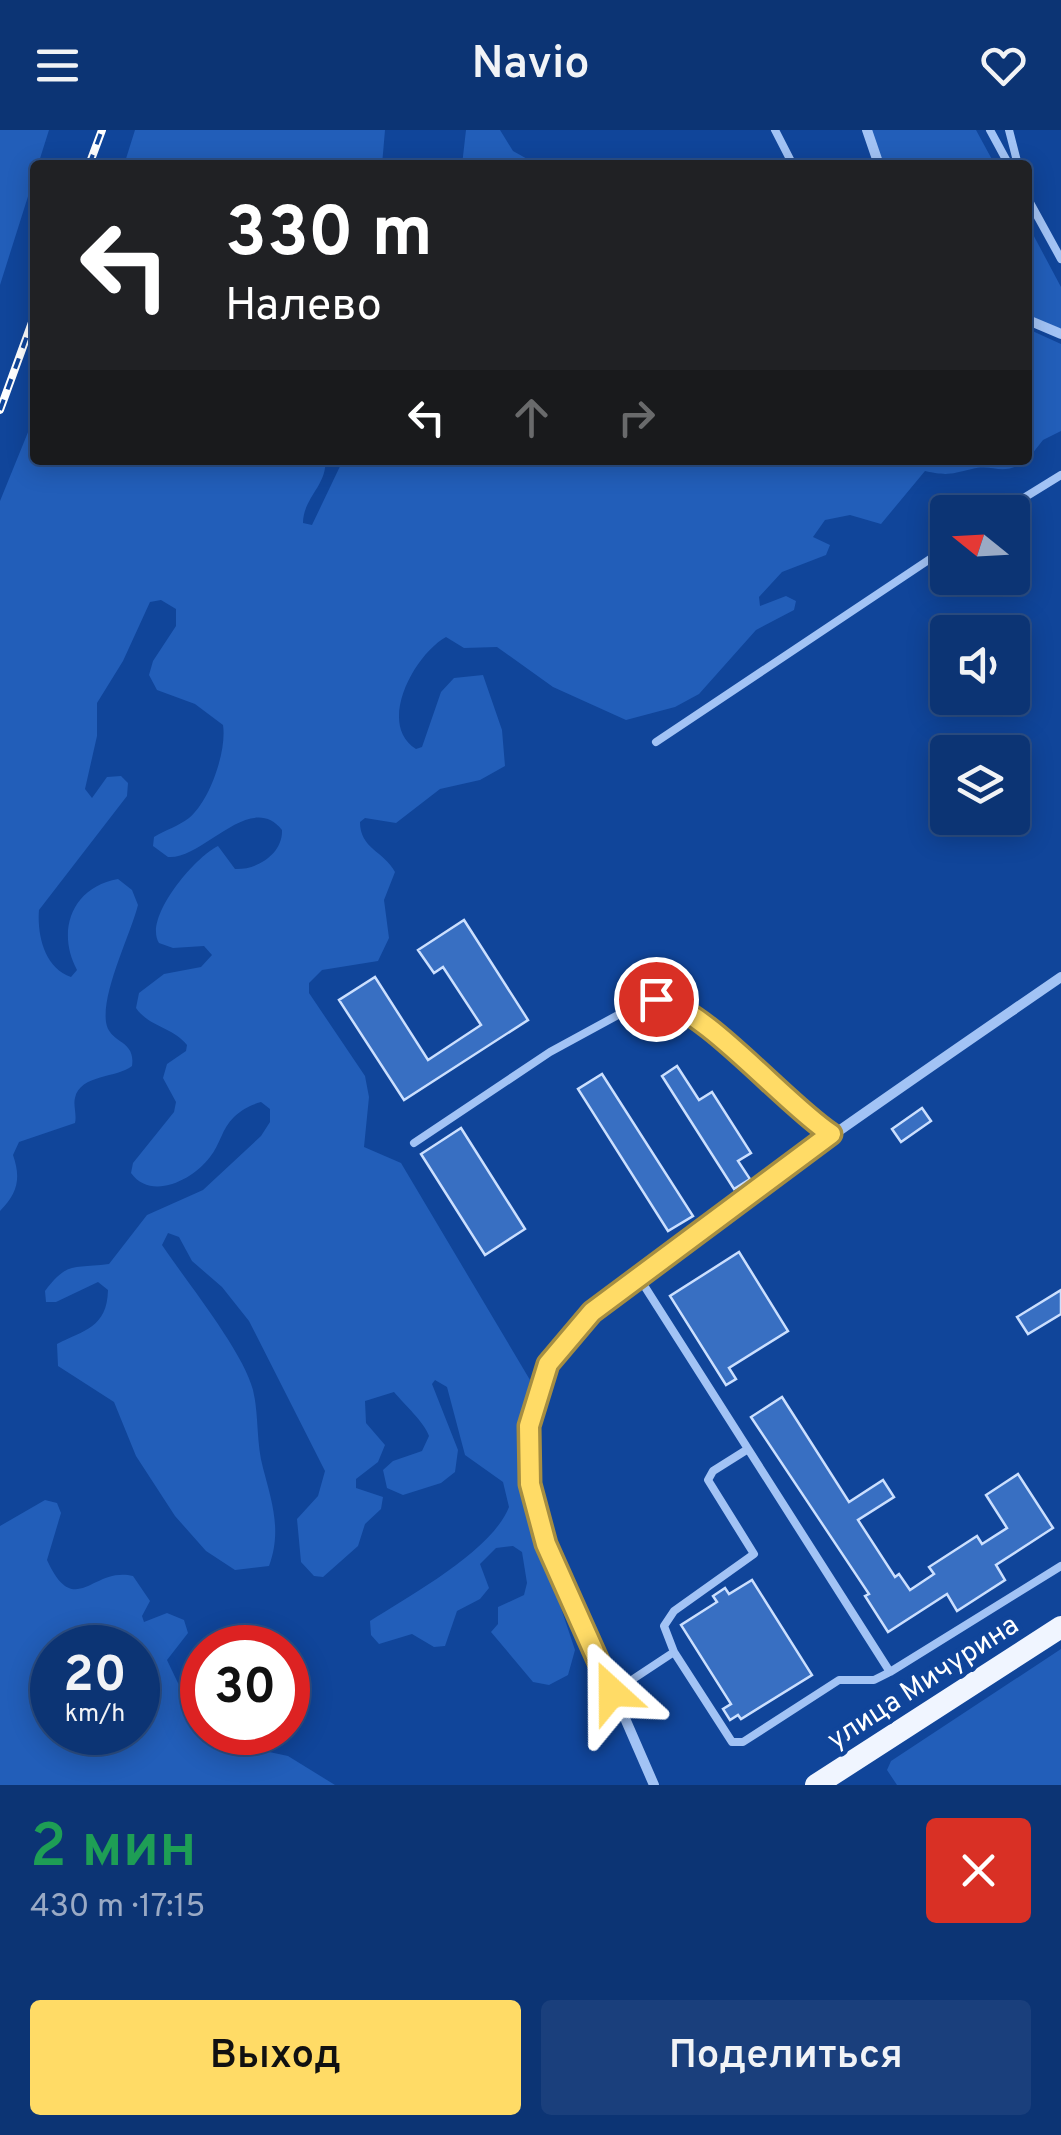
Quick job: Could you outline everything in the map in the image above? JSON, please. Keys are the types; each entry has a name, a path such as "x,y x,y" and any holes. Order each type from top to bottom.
{"main road":[{"name":"улица Мичурина","path":"816,1785 1061,1627"}],"street":[{"path":"866,130 877,160"},
{"path":"1032,322 1061,334"},
{"path":"654,1785 536,1514 530,1484 529,1426 548,1364 568,1335 638,1276 831,1134 1061,977"}],"lane":[{"path":"775,130 790,160"},
{"path":"990,130 1006,160"},
{"path":"1009,130 1017,160"},
{"path":"1032,206 1061,260"},
{"path":"1029,495 1061,475"},
{"path":"656,742 930,559"},
{"path":"414,1143 550,1052 640,1003 656,999 688,1011 796,1110 831,1134"},
{"path":"638,1276 890,1672"},
{"path":"748,1449 712,1471 708,1480 754,1554 668,1619 664,1634 732,1742 743,1742 840,1680 874,1680 890,1672 1061,1566"},
{"path":"612,1692 674,1652"}],"shaded area":[{"path":"0,130 49,130 40,160 30,160 30,190 0,285"},
{"path":"135,130 385,130 382,160 126,160"},
{"path":"466,130 500,130 513,151 529,160 463,160"},
{"path":"871,130 976,130 992,160 881,160"},
{"path":"1032,233 1061,287 1061,329 1032,318"},
{"path":"1032,331 1061,344 1061,431 1043,440 1032,454"},
{"path":"30,427 30,465 325,465 304,514 303,523 312,525 341,465 1018,465 944,474 925,471 881,524 850,515 825,520 813,537 830,545 826,555 782,572 759,597 760,606 786,596 796,601 794,610 756,630 699,694 675,707 626,720 553,687 497,647 464,648 446,637 423,658 404,690 399,723 405,738 416,749 422,747 441,692 454,678 483,675 502,730 505,766 480,780 440,789 396,823 365,818 360,822 368,844 395,872 384,900 389,938 378,961 322,970 309,983 309,993 365,1076 369,1097 364,1147 401,1163 530,1380 518,1429 519,1482 575,1650 568,1675 549,1685 533,1682 491,1632 498,1624 498,1607 524,1595 527,1583 522,1552 513,1546 496,1548 480,1564 489,1588 480,1599 457,1611 445,1646 434,1647 412,1634 379,1644 371,1635 370,1621 468,1556 500,1524 509,1507 503,1482 465,1455 447,1387 435,1380 432,1384 458,1450 455,1472 441,1483 403,1495 387,1488 383,1470 393,1461 422,1451 429,1436 394,1392 365,1401 366,1423 385,1445 378,1462 356,1479 356,1488 383,1497 381,1509 365,1524 358,1546 323,1577 314,1576 301,1562 297,1519 318,1496 325,1471 249,1321 222,1287 192,1261 179,1237 168,1233 162,1245 226,1336 253,1390 261,1458 274,1517 275,1541 269,1566 235,1570 206,1551 175,1516 136,1456 114,1402 58,1366 57,1344 99,1320 108,1290 98,1282 56,1302 46,1302 45,1291 53,1281 66,1270 109,1264 147,1215 203,1190 261,1136 270,1122 270,1109 261,1102 243,1110 230,1121 203,1165 183,1180 149,1186 131,1173 133,1163 174,1112 176,1102 163,1078 167,1064 186,1051 187,1045 141,1014 136,1008 139,993 164,974 201,967 212,955 204,946 173,948 159,943 158,919 174,889 208,852 218,846 235,869 252,867 273,853 282,830 269,820 256,818 241,822 182,855 168,857 153,846 154,837 189,818 204,800 224,735 223,725 195,704 157,690 149,675 153,661 176,626 176,609 161,600 150,602 123,661 97,703 97,736 85,789 92,798 107,777 121,776 128,783 127,796 39,910 39,929 48,958 71,977 77,970 68,940 69,926 79,901 89,891 118,879 132,890 138,905 112,980 106,1022 112,1034 130,1051 132,1066 92,1080 78,1090 75,1123 19,1142 13,1155 16,1185 0,1211 0,501"},
{"path":"45,1500 57,1503 61,1513 47,1560 66,1587 76,1589 119,1575 133,1576 150,1601 142,1616 144,1622 167,1613 184,1620 186,1625 180,1625 180,1643 167,1660 180,1687 180,1755 283,1755 335,1785 0,1785 0,1526"},
{"path":"1061,1649 1061,1785 897,1785 887,1770 891,1761"}],"building":[{"path":"464,920 528,1020 404,1100 339,1000 375,977 428,1060 481,1025 443,967 434,973 418,950"},
{"path":"677,1066 699,1100 712,1092 751,1153 738,1161 750,1179 734,1189 662,1076"},
{"path":"602,1074 693,1216 668,1231 578,1089"},
{"path":"922,1108 931,1121 901,1142 892,1129"},
{"path":"461,1128 525,1229 485,1255 421,1154"},
{"path":"739,1252 788,1331 729,1368 736,1379 726,1385 670,1296"},
{"path":"1061,1290 1061,1314 1028,1334 1017,1317"},
{"path":"782,1397 849,1502 883,1480 894,1497 858,1520 895,1577 899,1574 910,1590 934,1574 929,1567 977,1536 982,1544 1007,1528 986,1495 1018,1474 1053,1528 996,1565 1005,1580 957,1611 947,1594 888,1632 865,1596 869,1594 751,1417"},
{"path":"752,1580 812,1675 741,1719 738,1715 730,1720 723,1709 731,1704 681,1625 717,1602 713,1596 725,1588 729,1594"}],"railway":[{"path":"91,160 102,130"},
{"path":"0,410 30,328"}],"route":[{"path":"612,1692 546,1544 530,1484 529,1426 548,1364 568,1335 592,1312 831,1134 796,1110 688,1011 673,1002 656,999"}]}
